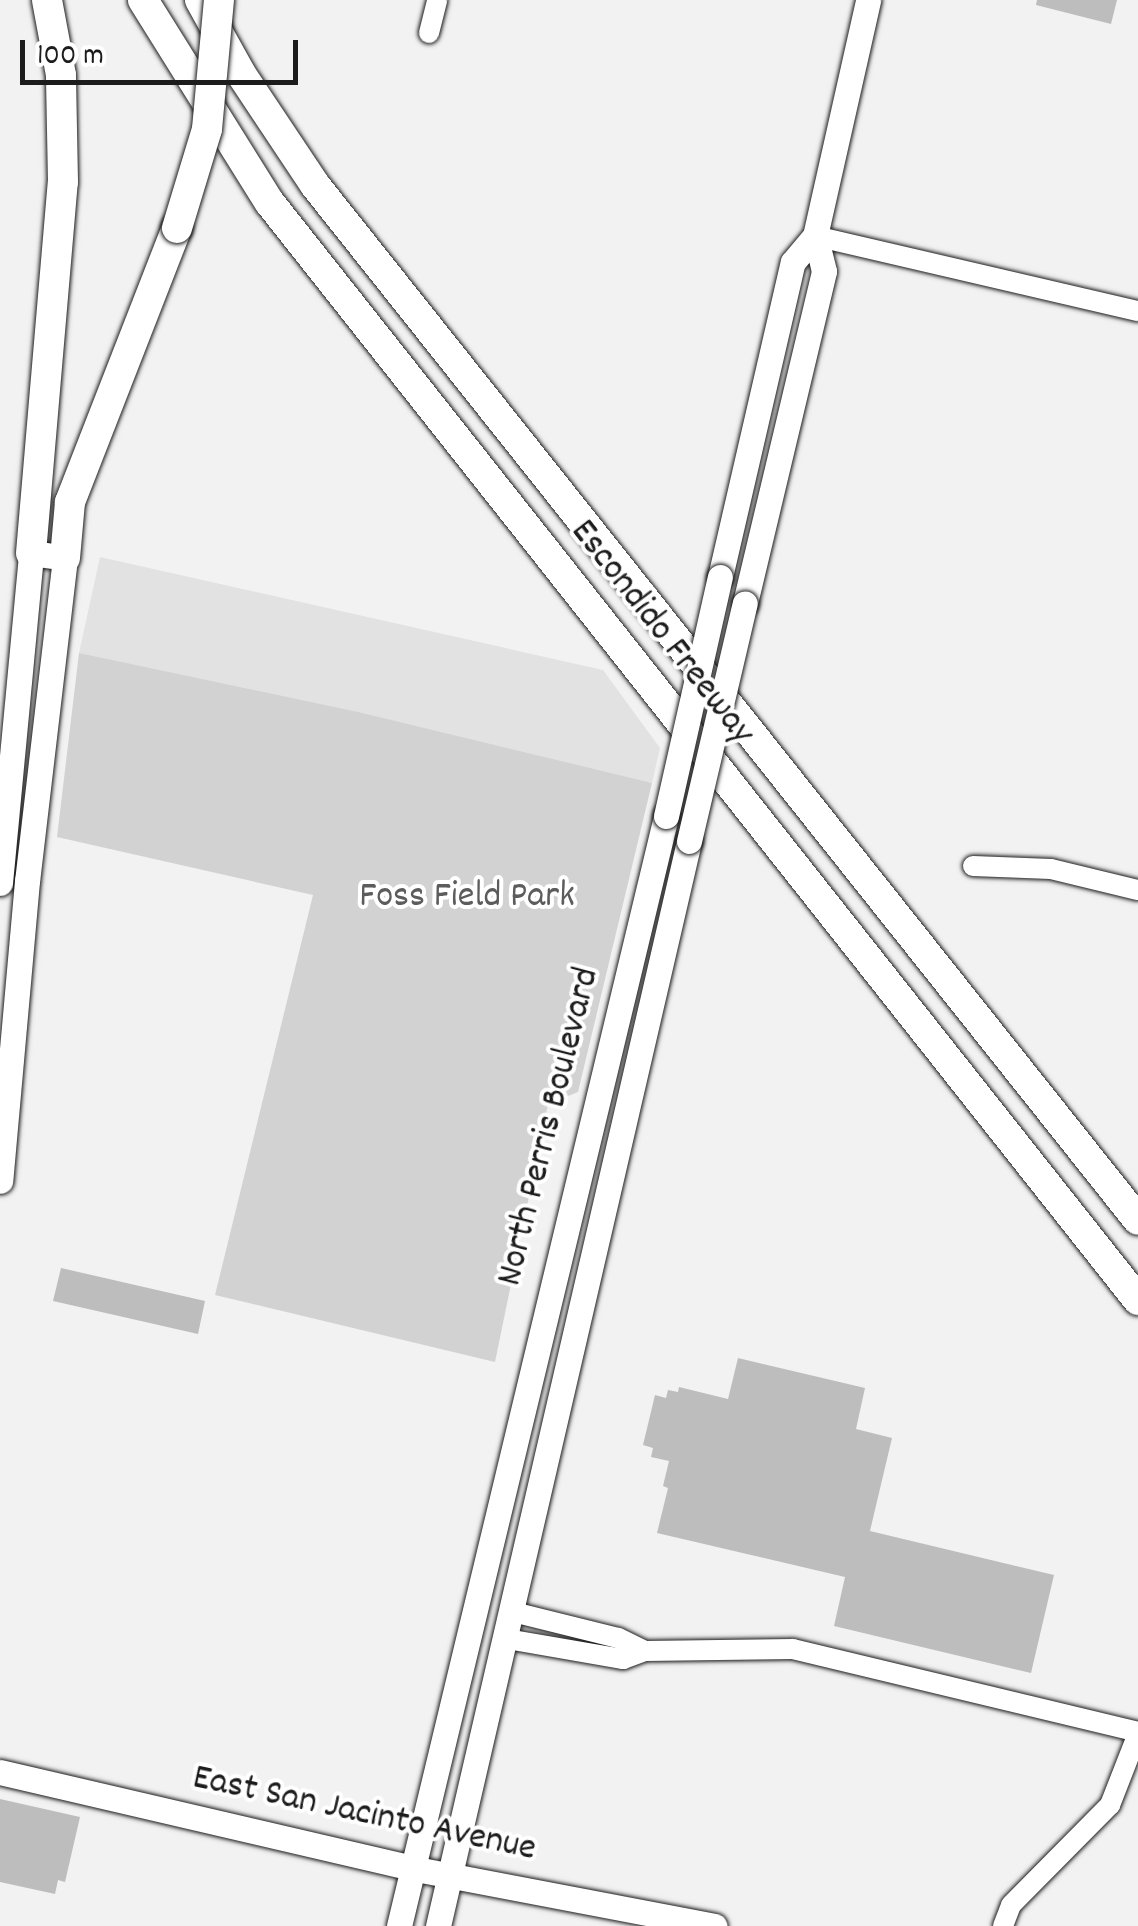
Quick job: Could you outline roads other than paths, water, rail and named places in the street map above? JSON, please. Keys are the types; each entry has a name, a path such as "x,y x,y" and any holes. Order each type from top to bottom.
{"highway":[{"path":"32,553 63,182 61,75 47,0"},
{"name":"Escondido Freeway","path":"143,0 270,203 1138,1300"},
{"name":"Escondido Freeway","path":"200,0 241,74 315,185 1138,1220"},
{"path":"65,558 70,502 177,228 206,129 219,0"}],"main road":[{"name":"North Perris Boulevard","path":"438,1926 824,271 815,236 868,0"},
{"name":"North Perris Boulevard","path":"400,1926 666,816 793,262 815,236"},
{"path":"0,1182 27,882 65,558 32,553 0,882 27,882"},
{"name":"East San Jacinto Avenue","path":"0,1772 411,1868 714,1926"}],"street":[{"path":"429,33 436,0"},
{"path":"815,236 1138,311"},
{"path":"973,866 1051,870 1138,890"},
{"path":"513,1612 618,1638 645,1651"},
{"path":"507,1639 624,1659 645,1651 794,1649 1138,1733 1110,1805 1011,1905 1003,1926"}],"park label":[{"name":"Foss Field Park","path":"467,898"}]}
